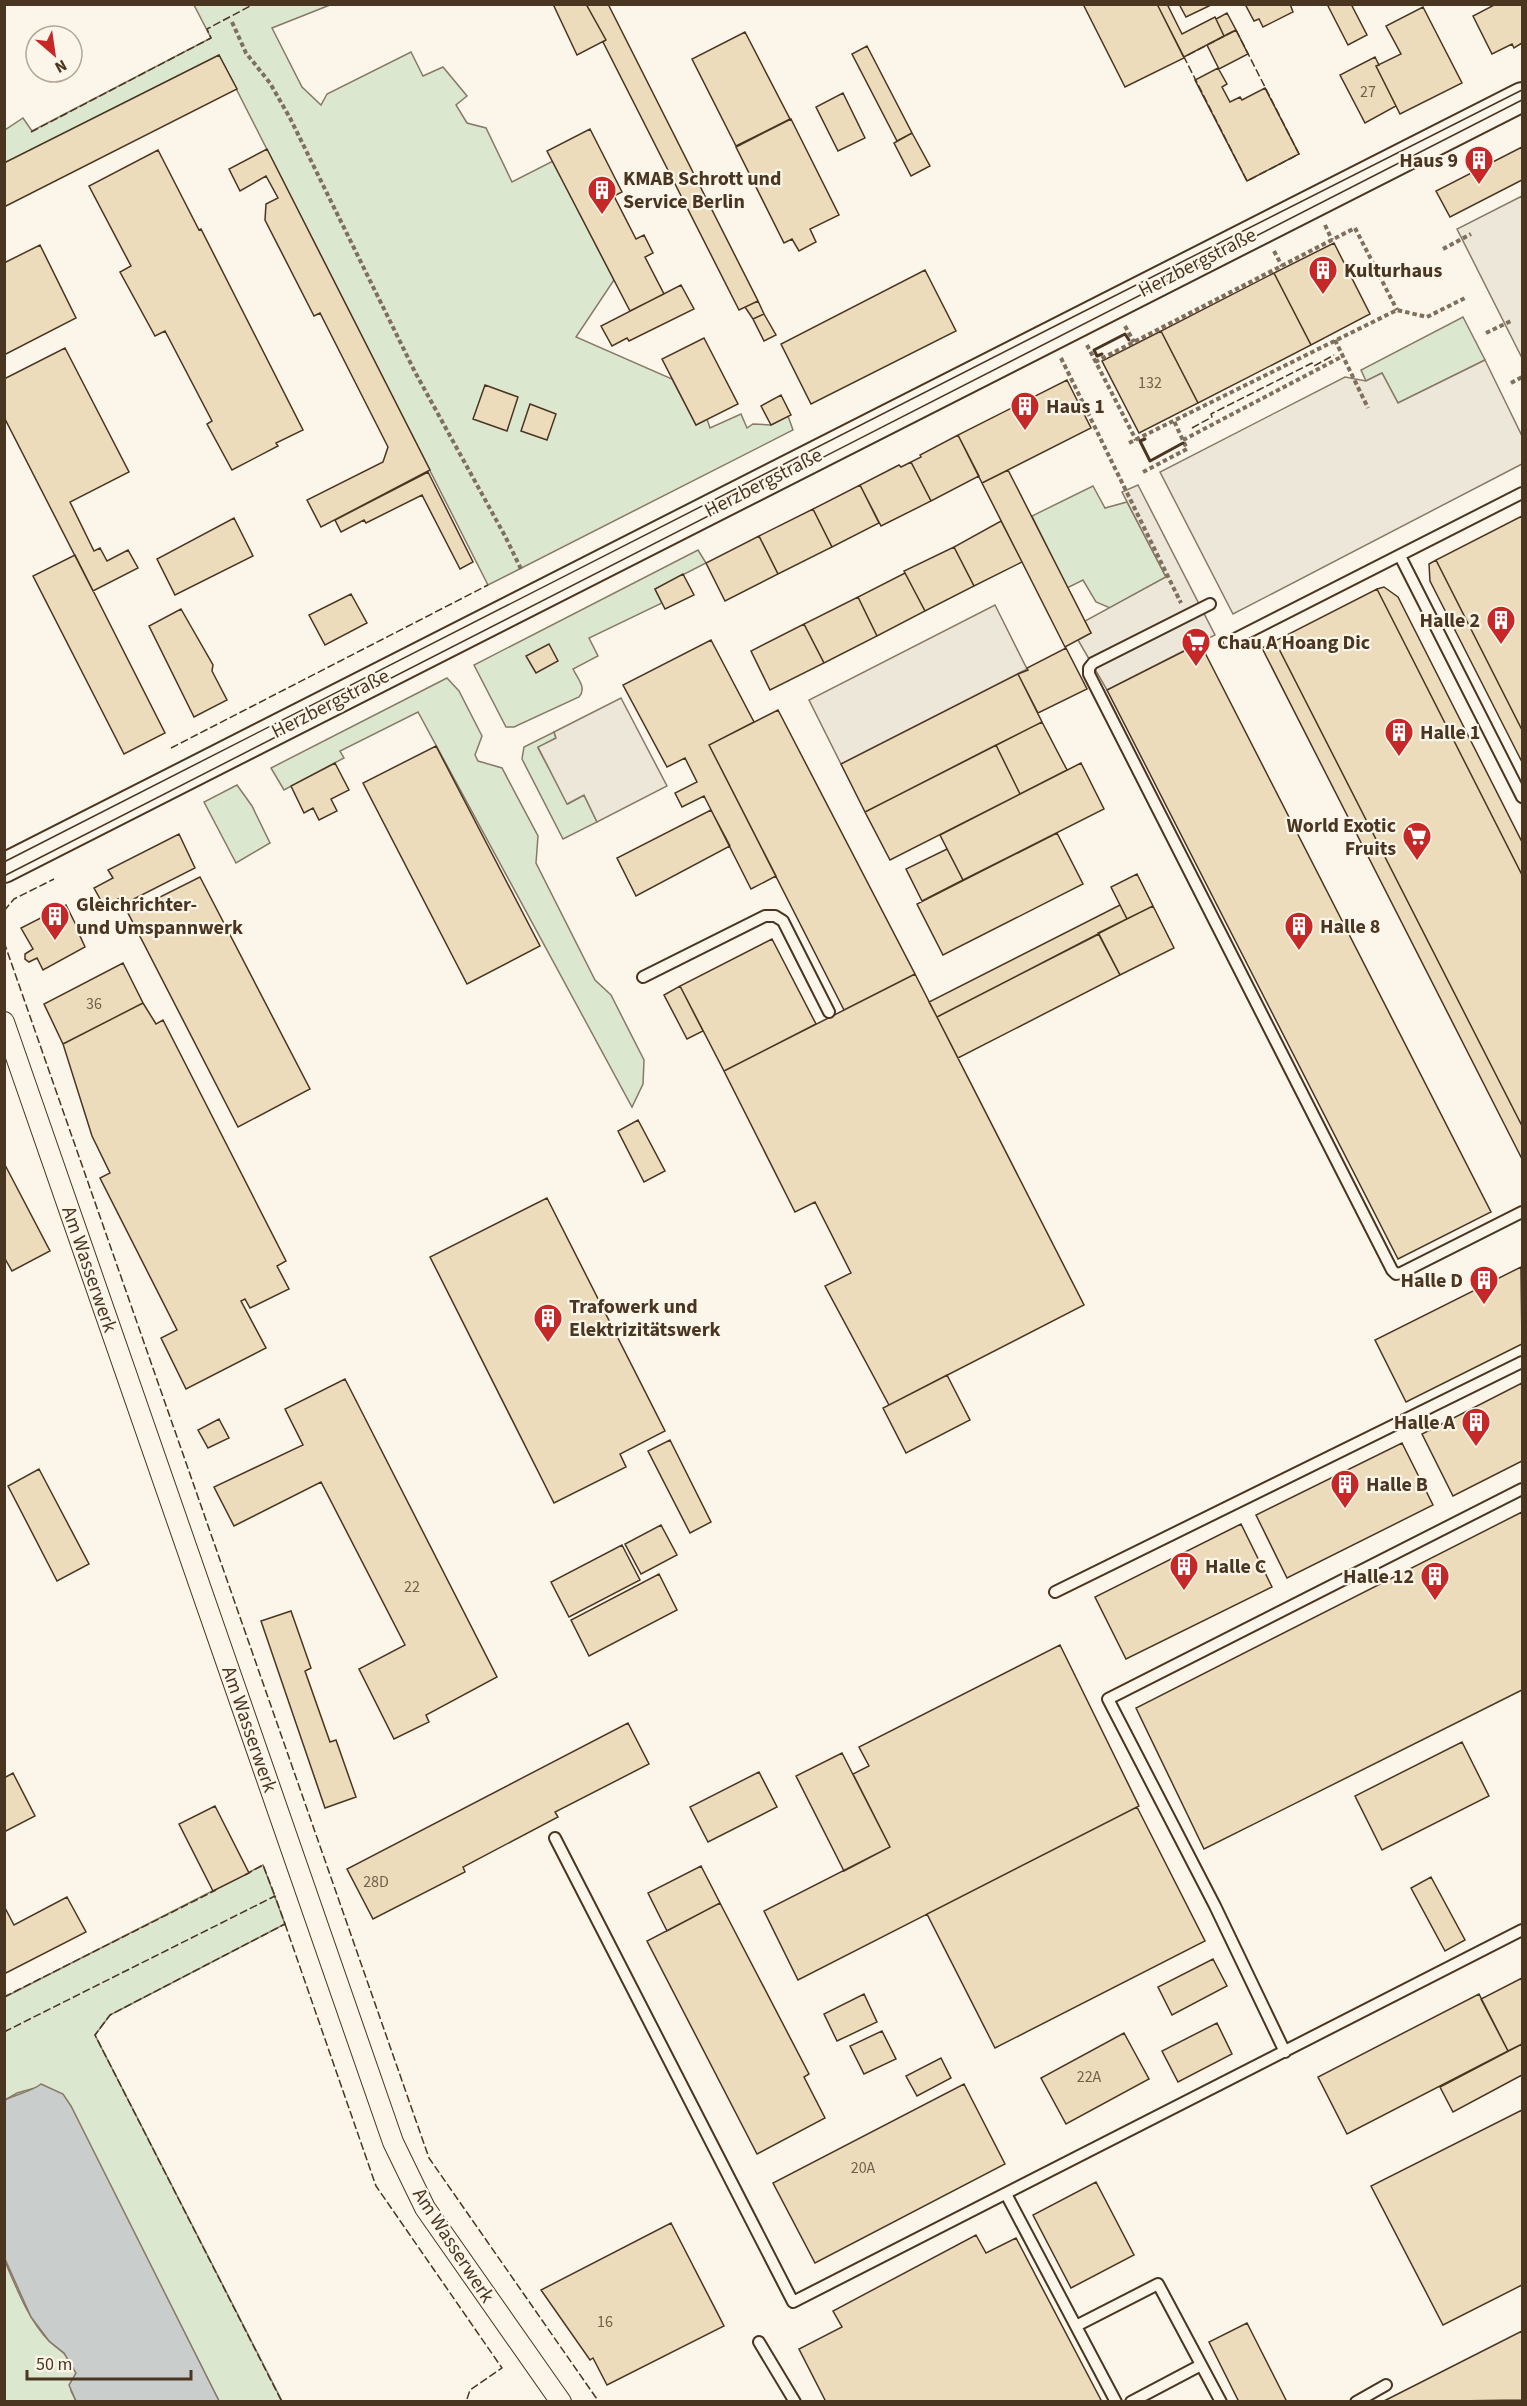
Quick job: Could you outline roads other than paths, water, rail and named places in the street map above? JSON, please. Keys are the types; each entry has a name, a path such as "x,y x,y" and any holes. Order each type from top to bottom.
{"street":[{"name":"Herzbergstraße","path":"4,868 1522,97"},
{"name":"Am Wasserwerk","path":"4,1022 393,2142 425,2208 561,2402"}],"lane":[{"path":"1229,642 1522,493"},
{"path":"1400,555 1522,797"},
{"path":"1210,604 1093,663 1089,668 1089,674 1396,1274 1522,1212"},
{"path":"643,977 765,916 776,916 783,921 829,1012"},
{"path":"1055,1592 1522,1362"},
{"path":"1285,2052 1215,1906 1108,1699 1522,1490"},
{"path":"555,1838 793,2302 1522,1930"},
{"path":"1006,2194 1116,2402"},
{"path":"1076,2326 1158,2284 1221,2402"},
{"path":"759,2342 795,2402"},
{"path":"1131,2402 1201,2365"},
{"path":"1356,2402 1386,2385"}],"tram line":[{"path":"4,862 1522,90"},
{"path":"4,876 1522,100"}],"place":[{"name":"Haus 9","path":"1479,186"},
{"name":"KMAB Schrott und Service Berlin","path":"602,216"},
{"name":"Kulturhaus","path":"1323,296"},
{"name":"Haus 1","path":"1025,432"},
{"name":"Halle 2","path":"1501,646"},
{"name":"Chau A Hoang Dic","path":"1196,668"},
{"name":"Halle 1","path":"1399,758"},
{"name":"World Exotic Fruits","path":"1417,862"},
{"name":"Gleichrichter- und Umspannwerk","path":"55,942"},
{"name":"Halle 8","path":"1299,952"},
{"name":"Halle D","path":"1484,1306"},
{"name":"Trafowerk und Elektrizitätswerk","path":"548,1344"},
{"name":"Halle A","path":"1476,1448"},
{"name":"Halle B","path":"1345,1510"},
{"name":"Halle C","path":"1184,1592"},
{"name":"Halle 12","path":"1435,1602"}]}
